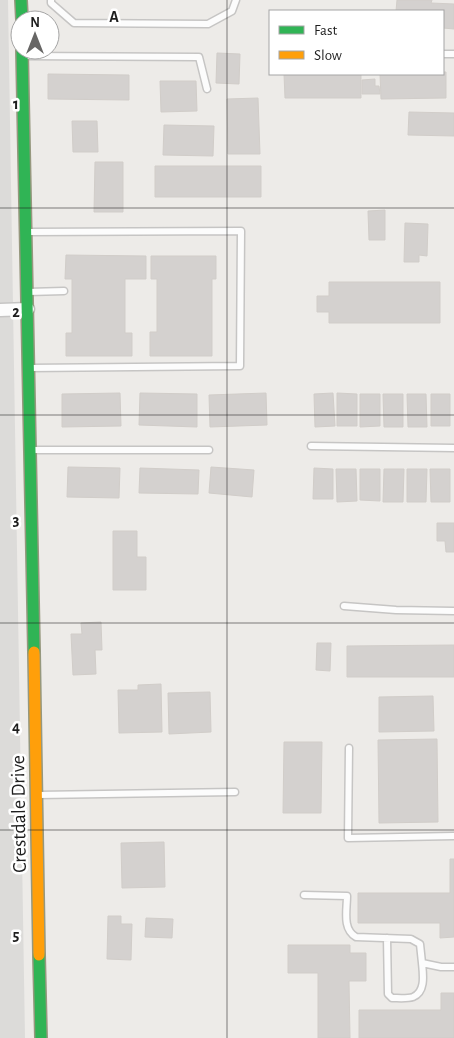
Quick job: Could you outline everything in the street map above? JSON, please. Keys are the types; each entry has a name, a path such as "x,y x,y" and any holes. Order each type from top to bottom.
{"street":[{"name":"Crestdale Drive","path":"22,60 41,1038"},
{"path":"0,310 28,309"}],"lane":[{"path":"51,0 51,3 74,23 198,24 208,24 232,11 236,0"},
{"path":"60,54 199,58 207,89"},
{"path":"26,232 241,230 240,366 28,368"},
{"path":"27,292 64,291"},
{"path":"311,446 454,448"},
{"path":"30,450 209,450"},
{"path":"344,606 396,610 454,611"},
{"path":"349,748 348,838 454,836"},
{"path":"37,795 236,792"},
{"path":"304,895 347,896 347,926 349,933 356,937 387,938 411,939 420,944 424,980 420,991 413,997 392,998 388,994 387,938"},
{"path":"422,963 441,967 454,967"}],"shaded area":[{"path":"0,0 8,0 25,1038 0,1038"}],"building":[{"path":"397,0 432,0 431,3 454,4 454,29 444,28 444,10 396,10"},
{"path":"217,53 240,54 239,84 216,83"},
{"path":"444,72 446,72 446,98 381,99 380,75 444,75"},
{"path":"48,74 129,75 129,100 48,99"},
{"path":"284,75 361,75 361,98 285,98"},
{"path":"375,79 375,86 379,86 380,94 362,94 362,80"},
{"path":"160,81 196,81 197,111 161,112"},
{"path":"258,98 260,154 228,154 227,99"},
{"path":"409,112 454,113 454,136 408,135"},
{"path":"72,121 97,121 98,152 73,152"},
{"path":"164,125 214,126 213,156 163,155"},
{"path":"95,162 123,162 123,212 94,212"},
{"path":"155,166 261,166 261,197 155,197"},
{"path":"385,210 385,240 369,240 368,211"},
{"path":"405,223 428,224 427,256 419,255 419,262 404,262"},
{"path":"66,255 146,256 146,279 125,279 125,333 132,333 132,356 66,356 66,333 72,333 72,279 65,279"},
{"path":"151,256 216,256 216,279 212,279 212,356 150,356 150,332 157,332 157,279 151,279"},
{"path":"329,282 440,282 440,323 329,323 329,312 317,312 317,296 329,296"},
{"path":"120,393 121,426 62,427 62,394"},
{"path":"140,393 197,394 197,427 139,425"},
{"path":"266,393 267,425 210,427 209,395"},
{"path":"333,393 335,426 315,427 314,394"},
{"path":"337,393 357,394 357,426 337,426"},
{"path":"360,394 380,394 380,426 360,427"},
{"path":"383,394 403,394 403,427 384,427"},
{"path":"407,394 426,394 427,427 408,427"},
{"path":"431,394 450,394 450,426 431,426"},
{"path":"68,467 120,468 119,498 67,497"},
{"path":"211,467 254,470 252,497 209,493"},
{"path":"140,468 199,470 198,494 139,493"},
{"path":"314,468 333,469 333,499 313,499"},
{"path":"336,469 356,469 357,501 337,502"},
{"path":"360,469 380,469 380,501 360,500"},
{"path":"384,469 404,469 403,502 383,502"},
{"path":"407,469 427,469 426,502 407,502"},
{"path":"430,469 450,469 450,502 431,502"},
{"path":"437,523 454,523 454,552 446,552 445,541 437,541"},
{"path":"113,531 137,531 137,557 146,557 146,590 113,590"},
{"path":"101,622 102,650 95,650 96,674 73,675 71,634 82,634 81,623"},
{"path":"317,643 331,643 330,671 316,670"},
{"path":"454,645 454,677 347,677 347,646"},
{"path":"161,684 162,732 119,733 118,690 138,690 138,685"},
{"path":"210,692 211,732 169,734 168,693"},
{"path":"433,696 434,731 379,732 379,697"},
{"path":"437,739 438,822 379,823 378,740"},
{"path":"284,742 322,742 321,813 283,813"},
{"path":"164,842 165,887 122,888 121,843"},
{"path":"450,859 454,859 454,937 440,938 440,923 358,923 358,893 450,893"},
{"path":"108,916 121,916 121,924 132,924 131,960 107,959"},
{"path":"146,918 173,919 172,938 145,937"},
{"path":"288,945 350,945 350,953 366,953 366,981 349,981 350,1038 318,1038 318,973 288,973"},
{"path":"441,993 454,993 454,1038 359,1038 359,1010 441,1010"}],"traffic: fast":[{"path":"21,0 22,10"},
{"path":"22,60 34,652"},
{"path":"39,955 41,1038"}],"traffic: slow":[{"path":"34,652 39,955"}]}
